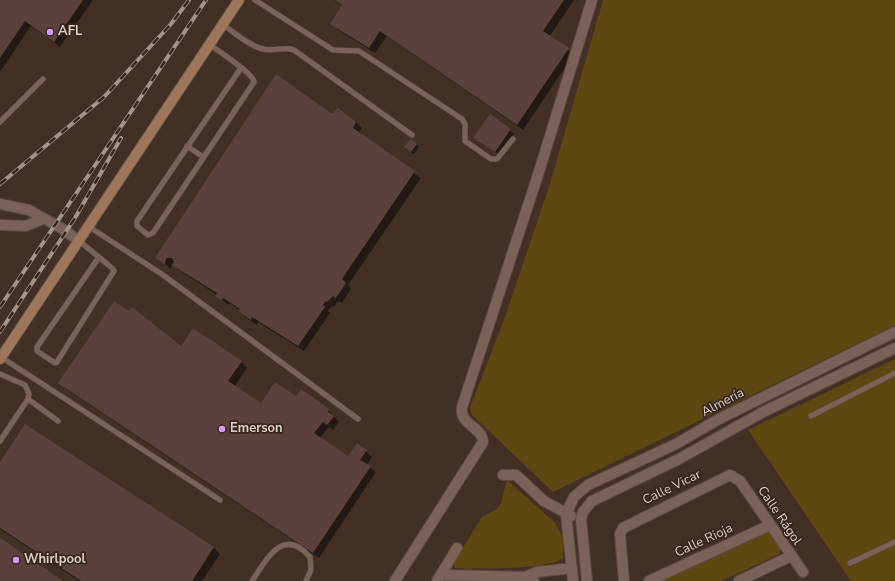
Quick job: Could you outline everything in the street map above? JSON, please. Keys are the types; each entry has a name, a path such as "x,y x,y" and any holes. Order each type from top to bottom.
{"street":[{"path":"1,358 238,0"},
{"path":"395,581 483,442 480,433 464,420 461,411 537,178 592,0"},
{"path":"0,204 24,208 61,228 78,240"},
{"path":"0,225 26,226 43,219"},
{"name":"Almería","path":"567,509 580,490 588,485 671,447 719,418 895,332"},
{"name":"Almería","path":"581,519 587,506 598,497 679,459 763,412 895,348"},
{"path":"758,399 763,412"},
{"path":"503,475 512,473 516,475 544,501 567,509 581,519 588,581"},
{"name":"Calle Vicar","path":"624,581 620,534 623,528 726,476 734,476"},
{"name":"Calle Rágol","path":"734,476 740,481 803,572"},
{"path":"567,509 573,581"},
{"name":"Calle Rioja","path":"649,581 770,525"},
{"path":"439,578 457,548"},
{"path":"739,581 791,556"},
{"path":"439,578 533,578 572,568"}],"lane":[{"path":"256,0 333,50 359,50 462,119 465,124 465,141 491,159 497,159 513,139"},
{"path":"222,24 258,48 270,50 282,48 294,50 412,135"},
{"path":"209,44 241,68 253,77 254,82 153,233 150,235 146,234 137,226 137,220 241,68"},
{"path":"0,122 43,79"},
{"path":"187,146 203,157"},
{"path":"88,226 164,275 358,419"},
{"path":"78,240 99,257 112,268 113,272 57,362 54,363 38,352 37,347 99,257"},
{"path":"1,358 220,500"},
{"path":"811,416 895,373"},
{"path":"0,374 25,385 29,394 28,399 0,441"},
{"path":"28,399 58,421"},
{"path":"850,563 895,542"},
{"path":"252,581 276,549 291,544 298,546 310,557 311,570 306,581"}],"shaded area":[{"path":"603,0 895,0 895,325 553,492 472,415 470,408 505,317 550,184"},
{"path":"895,359 895,581 851,581 748,430"},
{"path":"507,480 555,523 563,538 563,558 555,562 528,567 455,568 454,562 482,517 497,509 501,503"},
{"path":"766,532 769,532 781,546 779,554 721,581 660,581"}],"building":[{"name":"AFL","path":"0,0 83,0 54,42 25,21 0,58"},
{"path":"335,0 564,0 543,31 569,48 517,125 380,31 369,48 330,24 342,5"},
{"path":"276,74 332,114 338,108 356,122 353,128 415,171 342,279 346,283 336,298 333,296 327,302 326,301 323,305 325,307 298,346 252,317 251,320 238,311 240,309 223,298 221,300 215,296 217,293 172,265 174,262 172,258 166,258 165,264 155,258"},
{"path":"490,114 511,129 495,152 473,138"},
{"path":"411,139 417,144 411,152 404,147"},
{"name":"Emerson","path":"114,301 129,311 132,307 181,346 193,328 242,361 228,381 261,403 275,382 296,396 301,389 329,409 328,412 334,416 327,425 323,422 314,433 348,456 357,443 367,450 360,460 371,466 313,553 58,383"},
{"path":"25,424 214,547 192,581 81,581 0,528 0,462"},
{"name":"Whirlpool","path":"0,538 63,581 0,581"}],"railway":[{"path":"0,184 104,97 171,24 189,0"},
{"path":"0,307 206,0"},
{"path":"0,332 75,218 121,138"}],"place":[{"name":"AFL","path":"50,32"},
{"name":"Emerson","path":"222,429"},
{"name":"Whirlpool","path":"16,560"}]}
